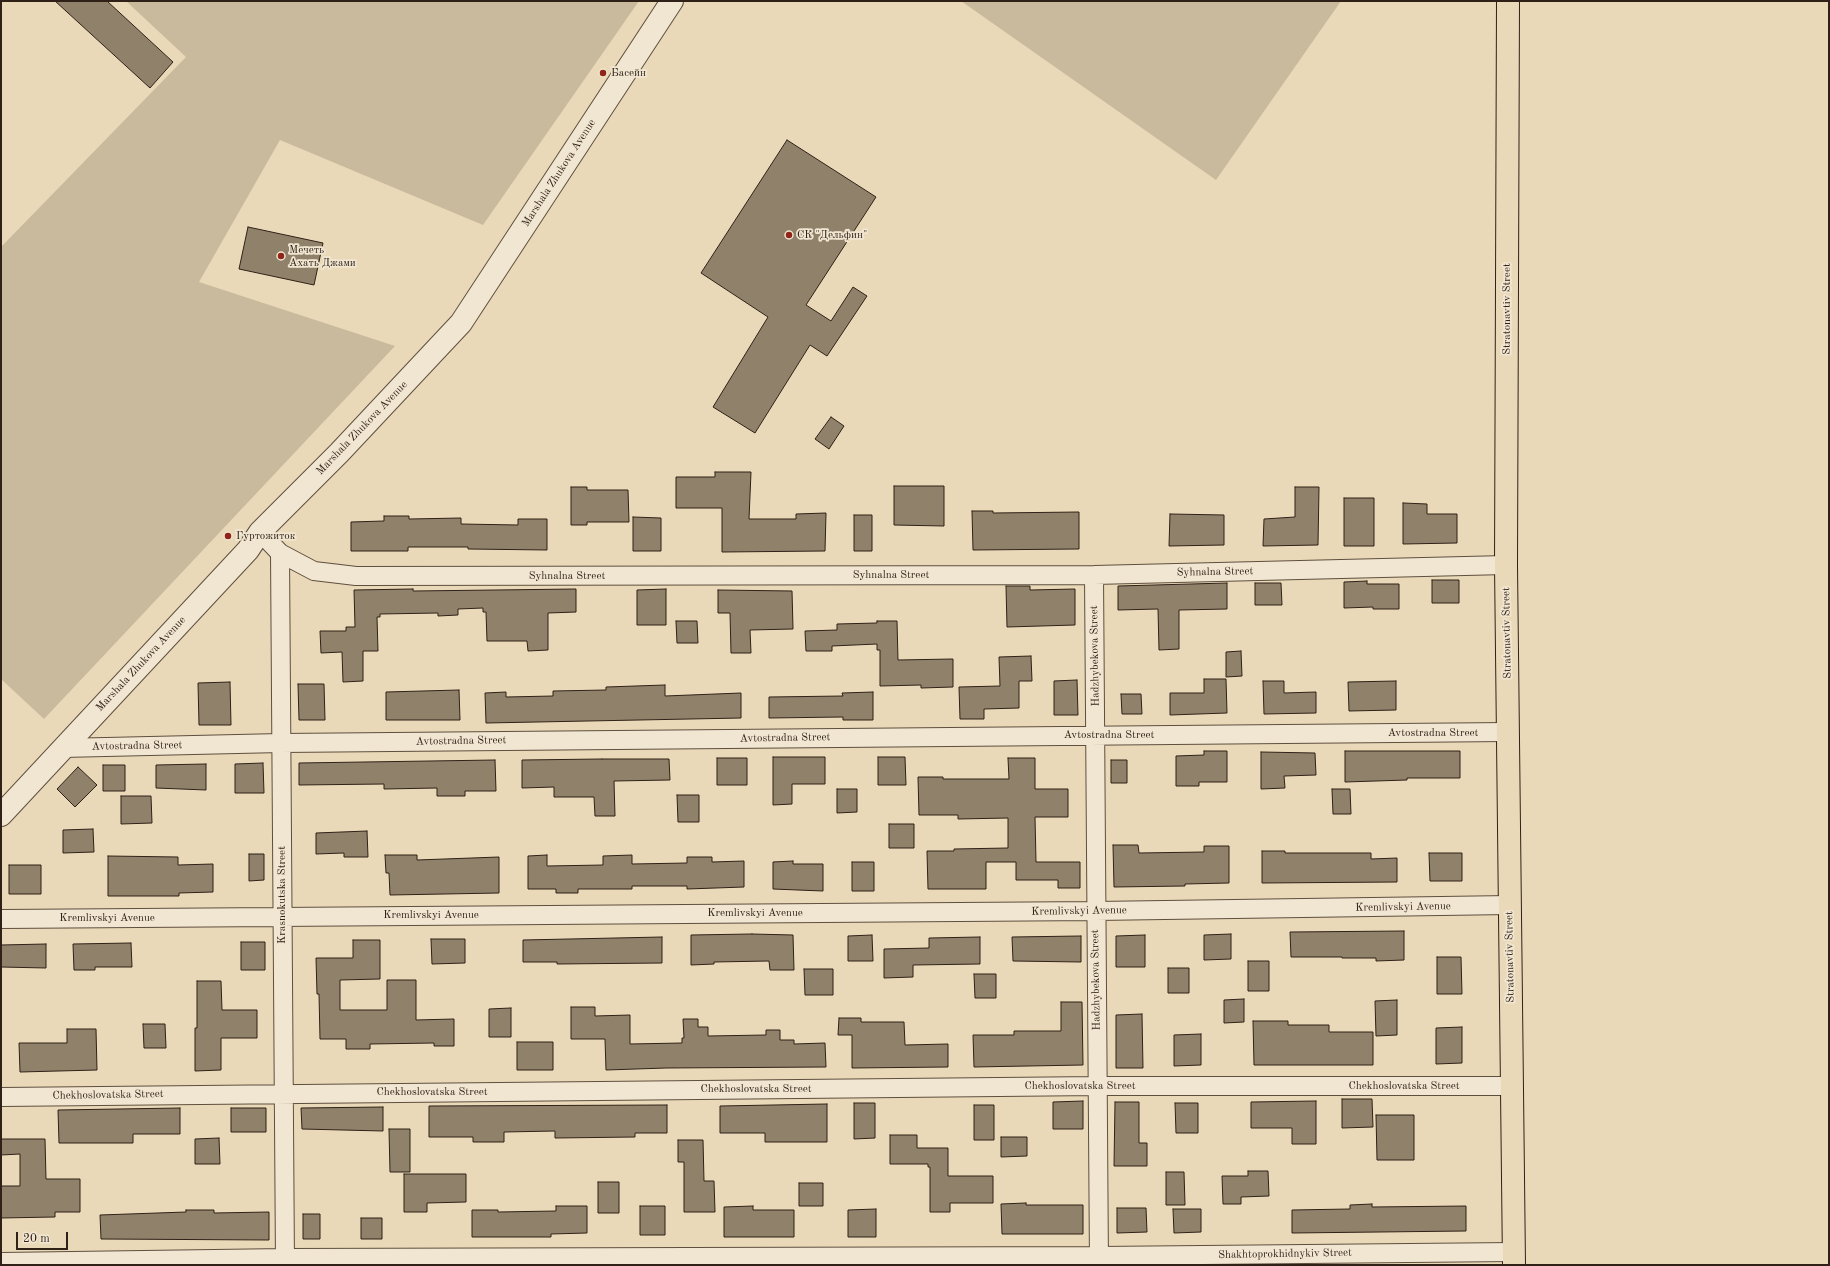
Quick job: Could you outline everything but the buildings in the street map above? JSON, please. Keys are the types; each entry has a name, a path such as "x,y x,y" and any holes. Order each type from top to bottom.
{"main road":[{"name":"Stratonavtiv Street","path":"1508,1 1506,565 1513,1258"}],"street":[{"name":"Marshala Zhukova Avenue","path":"1,815 248,550 260,532 339,453 461,323 672,1"},
{"path":"260,532 280,553"},
{"name":"Syhnalna Street","path":"280,553 314,571 356,576 1094,575 1506,565"},
{"name":"Krasnokutska Street","path":"280,553 285,1262"},
{"name":"Hadzhybekova Street","path":"1094,575 1099,1261"},
{"name":"Avtostradna Street","path":"62,748 281,743 1508,732"},
{"name":"Kremlivskyi Avenue","path":"1,919 1096,911 1510,905"},
{"name":"Chekhoslovatska Street","path":"1,1097 1098,1086 1512,1086"},
{"name":"Shakhtoprokhidnykiv Street","path":"1,1262 1099,1261 1513,1258"}],"shaded area":[{"path":"126,1 639,1 483,225 280,140 199,282 395,346 44,719 1,679 1,247 186,57"},
{"path":"961,1 1341,1 1216,180"}],"place":[{"name":"Басейн","path":"603,73"},
{"name":"СК \"Дельфин\"","path":"789,235"},
{"name":"Мечеть Ахать Джами","path":"281,256"},
{"name":"Гуртожиток","path":"228,536"}]}
